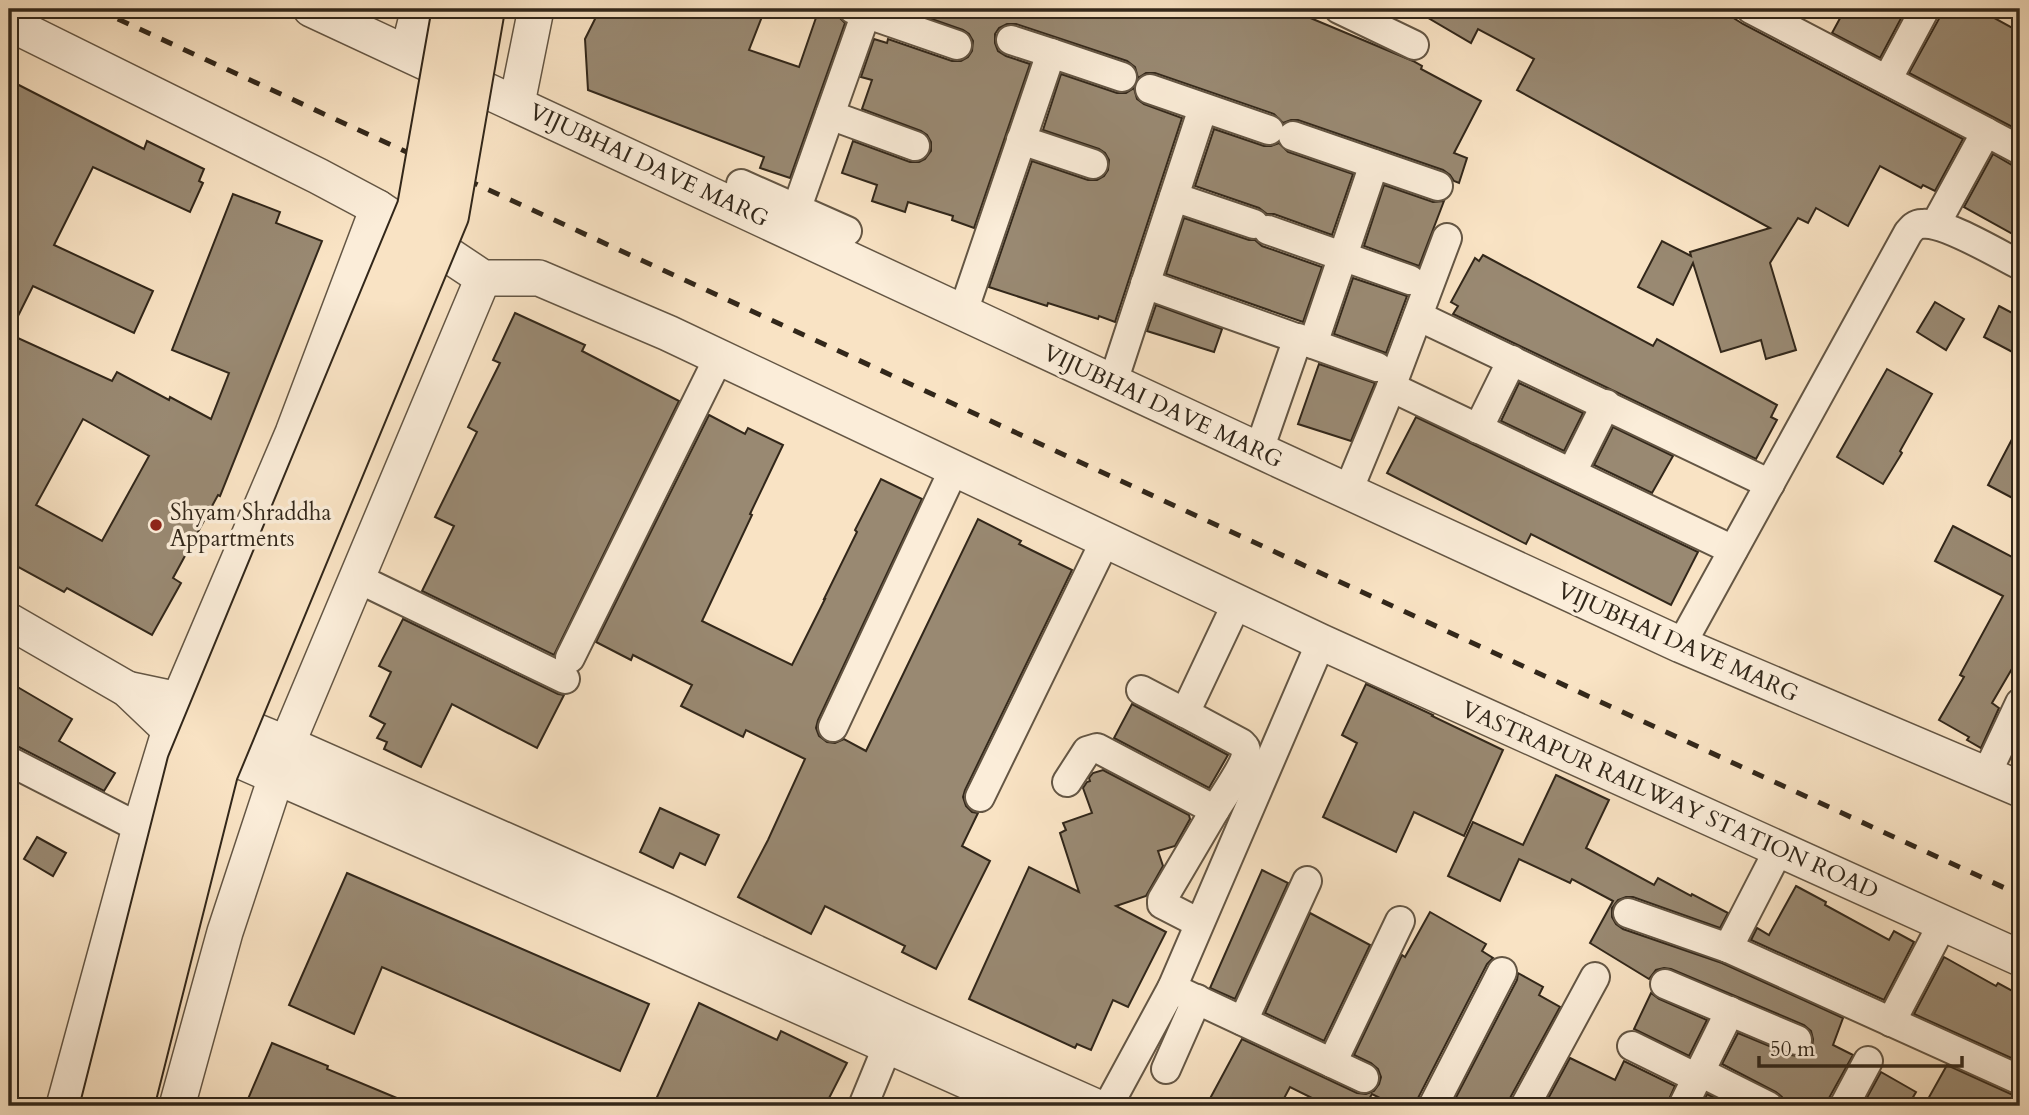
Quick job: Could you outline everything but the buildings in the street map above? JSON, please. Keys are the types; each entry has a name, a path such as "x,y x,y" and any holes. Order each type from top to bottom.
{"main road":[{"path":"100,1106 187,763 417,207 452,9"},
{"path":"134,1106 218,773 449,216 485,9"}],"street":[{"name":"VIJUBHAI DAVE MARG","path":"311,9 517,103 793,219 963,312 1681,645 2020,789"},
{"path":"408,52 419,9"},
{"path":"517,103 536,9"},
{"path":"1339,9 1415,45"},
{"path":"1887,80 1925,9"},
{"path":"793,219 830,115 860,11 957,46"},
{"path":"1767,12 1887,80 2020,150"},
{"path":"9,23 378,208 483,278 282,760 225,932 177,1106"},
{"path":"1011,40 1122,77"},
{"path":"963,312 1051,53"},
{"path":"1150,89 1438,186"},
{"path":"1113,382 1203,108"},
{"path":"830,115 915,146"},
{"path":"1939,225 1940,216 1986,132"},
{"path":"1021,140 1093,164"},
{"path":"1259,450 1343,257 1374,164"},
{"path":"741,184 793,219 848,231"},
{"path":"1174,197 1410,280"},
{"path":"64,1106 140,828 174,715 293,433 378,208"},
{"path":"1681,645 1914,226 1922,223 1939,225 2020,265"},
{"path":"1348,491 1384,377 1418,316 1447,238"},
{"name":"VASTRAPUR RAILWAY STATION ROAD","path":"483,278 538,278 668,333 1321,642 2020,958"},
{"path":"1145,284 1305,341 1384,377 1478,429 1733,550"},
{"path":"1418,316 1770,484"},
{"path":"357,578 568,669 719,357"},
{"path":"1478,429 1512,360"},
{"path":"1572,472 1606,404"},
{"path":"833,727 954,469"},
{"path":"980,797 1105,541"},
{"path":"1185,713 1237,603"},
{"path":"9,621 174,715 664,911 1023,1106"},
{"path":"1108,1106 1172,988 1321,642"},
{"path":"1986,775 2020,701 2020,683"},
{"path":"1141,690 1241,743 1247,755 1162,900 1162,904 1199,923"},
{"path":"1067,782 1087,751 1097,748 1215,810"},
{"path":"9,761 140,828"},
{"path":"1728,948 1779,849"},
{"path":"1243,1021 1307,881"},
{"path":"1628,914 1728,948 2020,1080"},
{"path":"1332,1063 1400,921"},
{"path":"1891,1022 1943,923"},
{"path":"1433,1106 1502,972"},
{"path":"1525,1106 1595,977"},
{"path":"1665,984 1797,1040"},
{"path":"1172,988 1364,1078"},
{"path":"1167,1069 1197,999"},
{"path":"1683,1106 1730,1011"},
{"path":"863,1106 892,1033"},
{"path":"892,1033 1094,1106"},
{"path":"1632,1046 1768,1106"},
{"path":"1844,1106 1868,1061"}],"railway":[{"path":"96,9 2020,895"}],"place":[{"name":"Shyam Shraddha Appartments","path":"156,525"}]}
